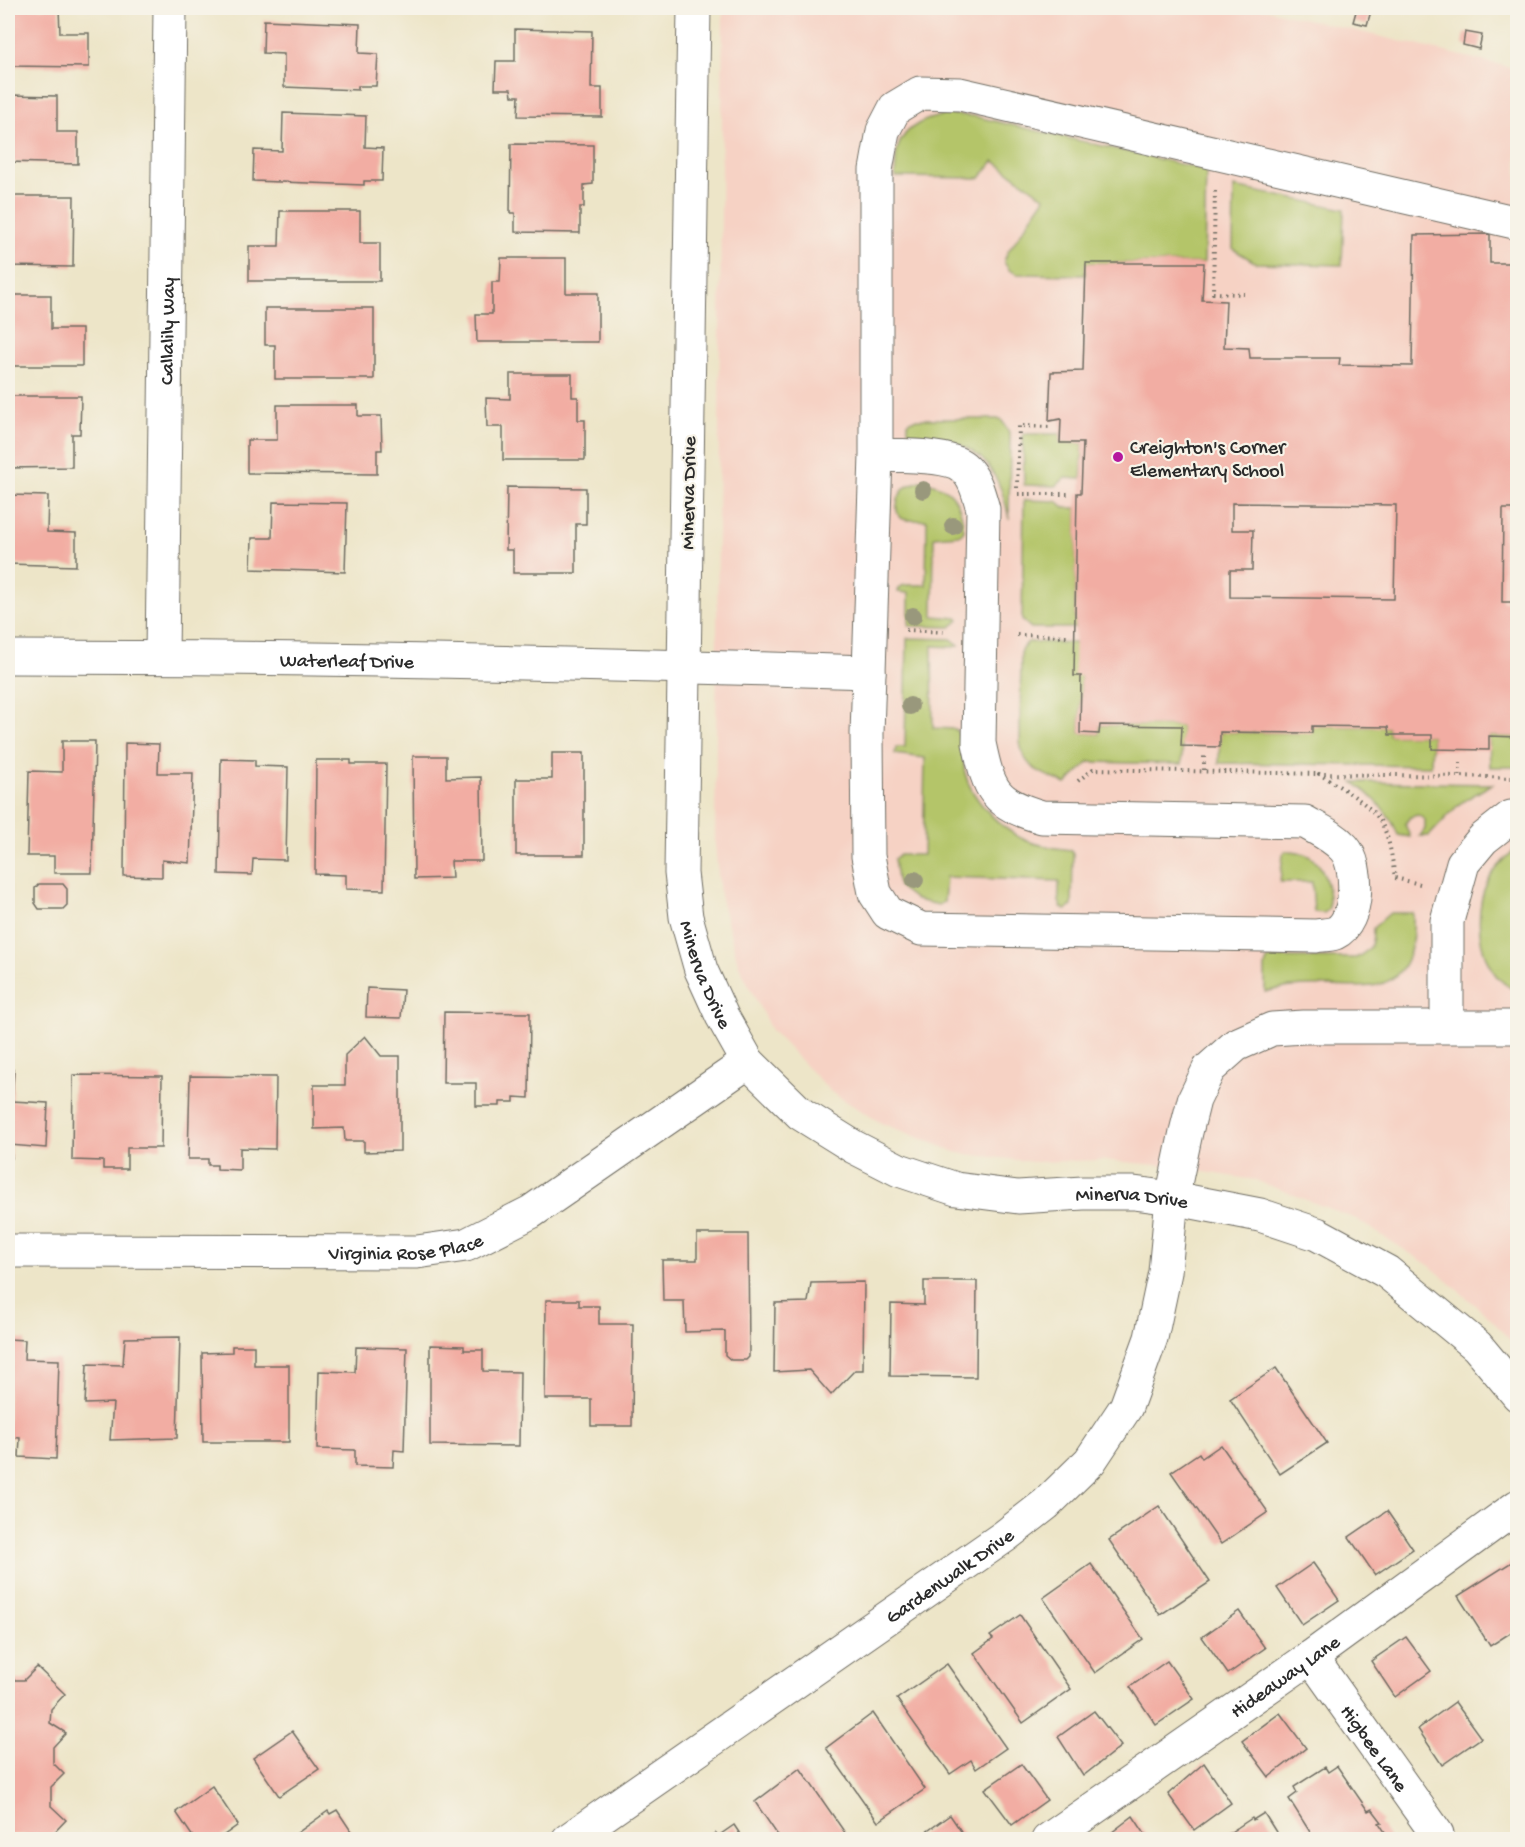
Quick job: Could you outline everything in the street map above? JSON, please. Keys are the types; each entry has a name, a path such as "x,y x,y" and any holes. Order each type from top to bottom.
{"street":[{"name":"Callalily Way","path":"162,657 170,8"},
{"name":"Minerva Drive","path":"694,8 681,873 686,916 701,970 722,1016 748,1062 801,1114 854,1147 899,1170 956,1189 1018,1197 1134,1193 1260,1215 1317,1234 1387,1272 1478,1346 1518,1395"},
{"path":"876,455 942,459 963,467 976,485 983,509 979,743 985,775 998,796 1016,810 1042,817 1305,822 1331,837 1346,850 1352,868 1355,892 1351,916 1336,933 1316,936 921,929 888,913 875,893 867,856 869,672 876,455 876,170 883,131 895,108 920,93 960,94 1518,223"},
{"name":"Waterleaf Drive","path":"8,657 162,657 685,666 869,672"},
{"path":"1447,1026 1447,921 1462,864 1483,839 1511,818 1518,817"},
{"name":"Gardenwalk Drive","path":"568,1839 1005,1536 1046,1504 1090,1461 1126,1407 1151,1338 1165,1272 1172,1198 1194,1100 1209,1069 1236,1045 1272,1029 1518,1027"},
{"name":"Virginia Rose Place","path":"8,1251 417,1252 466,1245 531,1212 748,1062"},
{"name":"Hideaway Lane","path":"1048,1839 1311,1657 1518,1506"},
{"name":"Higbee Lane","path":"1311,1657 1437,1834 1437,1839"}],"path":[{"path":"1216,153 1213,293 1244,294"},
{"path":"1052,427 1019,426 1017,494 1070,494"},
{"path":"900,630 947,632"},
{"path":"1013,634 1068,636"},
{"path":"1204,753 1204,770"},
{"path":"1460,758 1460,776"},
{"path":"1076,782 1093,769 1518,779"},
{"path":"1258,779 1259,772"},
{"path":"1319,774 1351,794 1378,818 1388,838 1395,878 1420,884"}],"shaded area":[{"name":"Creighton's Corner Elementary School","path":"723,8 1260,8 1517,69 1517,1348 1490,1318 1430,1266 1356,1219 1255,1180 1167,1166 1103,1160 1034,1162 958,1153 881,1123 831,1092 771,1030 739,966 720,895 715,844"}],"green space":[{"path":"949,114 973,116 1206,170 1204,263 1086,263 1085,275 1017,274 1009,270 1004,262 1007,253 1045,198 994,161 980,178 895,177 897,151 906,133 925,120"},
{"path":"1234,187 1344,209 1342,265 1256,263 1233,249"},
{"path":"914,419 1001,419 1010,434 1009,519 998,481 989,467 966,447 933,436 912,433 908,430 908,422"},
{"path":"1023,434 1061,434 1060,443 1083,443 1081,479 1065,478 1056,486 1024,485"},
{"path":"921,481 932,483 953,496 963,520 964,531 959,535 934,537 933,616 957,618 959,620 951,627 909,626 909,593 898,592 899,588 904,585 926,585 927,520 903,519 897,509 898,500 904,489"},
{"path":"1024,500 1057,501 1065,508 1077,508 1075,628 1031,628 1022,620"},
{"path":"907,638 951,639 959,645 954,647 932,646 933,728 955,729 958,733 968,783 980,803 997,821 1025,840 1070,850 1073,854 1072,906 1065,910 1060,904 1059,881 946,877 944,902 939,905 916,900 898,886 894,859 899,855 923,855 925,758 895,754 896,747 905,747"},
{"path":"1028,642 1075,643 1081,676 1080,733 1099,734 1100,725 1182,726 1182,764 1089,762 1066,784 1036,770 1022,752 1020,742 1021,650"},
{"path":"1312,726 1388,727 1389,735 1432,735 1431,766 1219,763 1220,732 1312,733"},
{"path":"1489,736 1517,737 1517,767 1490,767"},
{"path":"1353,782 1492,784 1459,804 1429,836 1420,836 1425,829 1425,820 1418,815 1410,817 1405,824 1410,837 1398,835 1380,805"},
{"path":"1517,847 1517,992 1498,978 1488,962 1481,943 1479,921 1481,900 1490,878"},
{"path":"1286,851 1308,855 1321,868 1329,897 1329,908 1324,913 1314,912 1312,882 1280,882 1283,854"},
{"path":"1390,913 1413,913 1411,948 1402,969 1394,977 1372,986 1302,986 1265,992 1267,960 1273,958 1356,958 1372,943 1373,928"}],"building":[{"path":"8,8 59,8 60,33 89,33 89,67 8,66"},
{"path":"1357,8 1371,11 1367,25 1353,22"},
{"path":"264,20 360,24 359,53 378,54 376,86 358,86 358,90 284,87 284,54 263,53"},
{"path":"515,29 592,31 591,88 602,88 602,117 518,116 519,96 512,96 511,89 495,89 496,61 515,61"},
{"path":"1465,32 1482,35 1479,49 1463,45"},
{"path":"8,95 57,96 57,132 78,132 78,164 8,162"},
{"path":"283,113 366,116 365,147 383,148 382,181 364,181 364,185 253,181 254,150 282,151"},
{"path":"511,144 593,145 593,184 584,185 584,207 580,207 580,233 515,232 515,213 510,213"},
{"path":"8,196 74,196 73,267 8,266"},
{"path":"280,211 360,211 360,243 380,243 380,281 249,281 249,246 279,246"},
{"name":"Creighton's Corner Elementary School","path":"1490,234 1490,263 1518,263 1518,509 1503,509 1502,602 1518,602 1518,737 1489,736 1489,750 1432,749 1432,735 1389,735 1388,727 1312,726 1312,733 1220,732 1220,747 1181,746 1182,726 1100,725 1099,734 1080,733 1081,676 1074,676 1077,493 1081,493 1083,443 1060,443 1061,419 1049,421 1051,372 1083,371 1086,263 1204,263 1202,300 1226,301 1224,347 1249,348 1250,358 1340,358 1339,365 1412,366 1414,235","holes":["1232,503 1396,505 1394,599 1230,597 1230,570 1252,570 1253,530 1232,530"]},
{"path":"501,258 566,258 566,293 598,293 598,342 477,342 476,314 492,314 492,282 500,282"},
{"path":"8,295 51,295 51,329 82,329 82,366 8,366"},
{"path":"265,308 374,308 374,379 275,379 275,345 265,345"},
{"path":"510,374 572,374 572,397 578,397 578,420 585,420 585,460 503,460 503,427 487,427 486,398 510,399"},
{"path":"8,396 81,396 80,434 72,434 72,467 8,468"},
{"path":"277,405 358,405 358,416 381,416 382,450 377,450 377,474 247,473 247,440 277,440"},
{"path":"507,487 586,488 586,524 576,524 576,573 513,573 513,550 506,550"},
{"path":"8,495 48,496 47,532 76,533 76,566 8,564"},
{"path":"273,502 347,503 345,572 251,569 252,538 272,538"},
{"path":"62,741 95,741 92,873 54,873 54,856 27,856 29,771 62,772"},
{"path":"125,743 159,744 158,773 193,773 190,863 162,860 162,877 124,876"},
{"path":"552,753 584,753 584,855 516,855 516,779 552,779"},
{"path":"413,756 446,756 446,778 481,777 482,861 451,861 452,878 414,879"},
{"path":"221,759 255,760 255,766 288,767 286,860 253,859 252,875 219,874"},
{"path":"316,760 351,760 351,764 386,764 384,890 346,889 346,875 315,874"},
{"path":"39,884 63,884 67,889 67,905 63,909 39,909 35,903 35,888"},
{"path":"367,988 403,990 401,1018 366,1017"},
{"path":"444,1012 530,1013 529,1098 514,1097 514,1102 500,1102 500,1106 476,1106 476,1083 443,1083"},
{"path":"365,1036 381,1056 400,1056 400,1151 364,1152 364,1141 345,1141 344,1128 314,1129 314,1085 345,1085 345,1055"},
{"path":"8,1062 14,1071 12,1101 48,1103 46,1148 10,1145 12,1158 8,1158"},
{"path":"73,1075 162,1076 161,1148 127,1148 127,1169 103,1169 103,1161 72,1160"},
{"path":"190,1076 276,1077 275,1149 240,1148 240,1170 217,1169 217,1165 208,1165 208,1159 188,1159"},
{"path":"697,1234 748,1234 749,1357 746,1360 731,1360 725,1355 725,1331 685,1332 684,1301 663,1301 662,1260 697,1260"},
{"path":"924,1281 977,1281 976,1377 890,1376 891,1304 924,1305"},
{"path":"864,1282 863,1370 855,1370 831,1395 809,1370 774,1372 775,1303 808,1302 811,1283"},
{"path":"546,1300 579,1300 579,1306 599,1306 599,1324 633,1324 632,1426 591,1426 591,1399 545,1399"},
{"path":"180,1337 177,1438 110,1440 113,1403 85,1404 87,1364 123,1365 125,1338"},
{"path":"8,1339 25,1340 24,1359 59,1360 56,1459 19,1457 20,1438 8,1437"},
{"path":"430,1345 464,1346 464,1350 483,1350 483,1371 520,1372 519,1446 430,1445"},
{"path":"232,1346 254,1346 254,1365 289,1365 289,1442 203,1442 202,1353 232,1352"},
{"path":"356,1347 407,1348 404,1451 394,1450 393,1467 355,1466 355,1450 317,1449 319,1371 355,1372"},
{"path":"1276,1368 1327,1443 1280,1474 1230,1399"},
{"path":"1221,1445 1268,1512 1221,1544 1171,1472 1199,1453 1202,1458"},
{"path":"1159,1506 1210,1582 1160,1615 1109,1540"},
{"path":"1387,1511 1413,1549 1375,1575 1349,1537"},
{"path":"1518,1558 1518,1628 1490,1646 1458,1596"},
{"path":"1313,1563 1339,1600 1302,1625 1277,1588"},
{"path":"1091,1564 1143,1639 1095,1673 1043,1598"},
{"path":"1239,1611 1265,1648 1228,1674 1202,1637"},
{"path":"1020,1615 1071,1689 1023,1723 974,1653 993,1639 990,1636"},
{"path":"1406,1637 1431,1671 1395,1697 1371,1661"},
{"path":"1167,1661 1194,1699 1156,1725 1130,1687"},
{"path":"947,1664 1006,1748 976,1769 971,1760 950,1774 897,1699"},
{"path":"37,1667 65,1694 51,1709 50,1723 66,1733 53,1747 53,1763 64,1774 51,1787 51,1806 66,1820 47,1840 30,1840 25,1835 8,1835 8,1680 24,1680"},
{"path":"1455,1702 1481,1738 1442,1765 1418,1729"},
{"path":"1094,1711 1121,1746 1083,1776 1058,1737"},
{"path":"873,1713 925,1789 878,1822 826,1748"},
{"path":"1280,1713 1306,1748 1269,1777 1242,1741"},
{"path":"292,1731 319,1769 279,1796 253,1758"},
{"path":"1204,1763 1231,1803 1194,1830 1168,1794"},
{"path":"1021,1764 1047,1800 1012,1825 985,1789"},
{"path":"1337,1766 1368,1811 1372,1809 1382,1822 1379,1823 1389,1838 1386,1840 1315,1840 1289,1799 1297,1793 1294,1787 1325,1767 1328,1772"},
{"path":"800,1768 850,1840 781,1840 755,1802"},
{"path":"212,1786 238,1825 217,1840 195,1840 176,1812"},
{"path":"337,1810 357,1840 292,1840 298,1835 296,1834 328,1811 330,1814"},
{"path":"1264,1813 1281,1840 1219,1840 1252,1818 1253,1820"},
{"path":"950,1815 967,1840 915,1840"},
{"path":"1133,1816 1149,1840 1102,1840"},
{"path":"734,1825 744,1840 707,1840 716,1833 718,1836"}],"place":[{"name":"Creighton's Corner Elementary School","path":"1118,457"}]}
